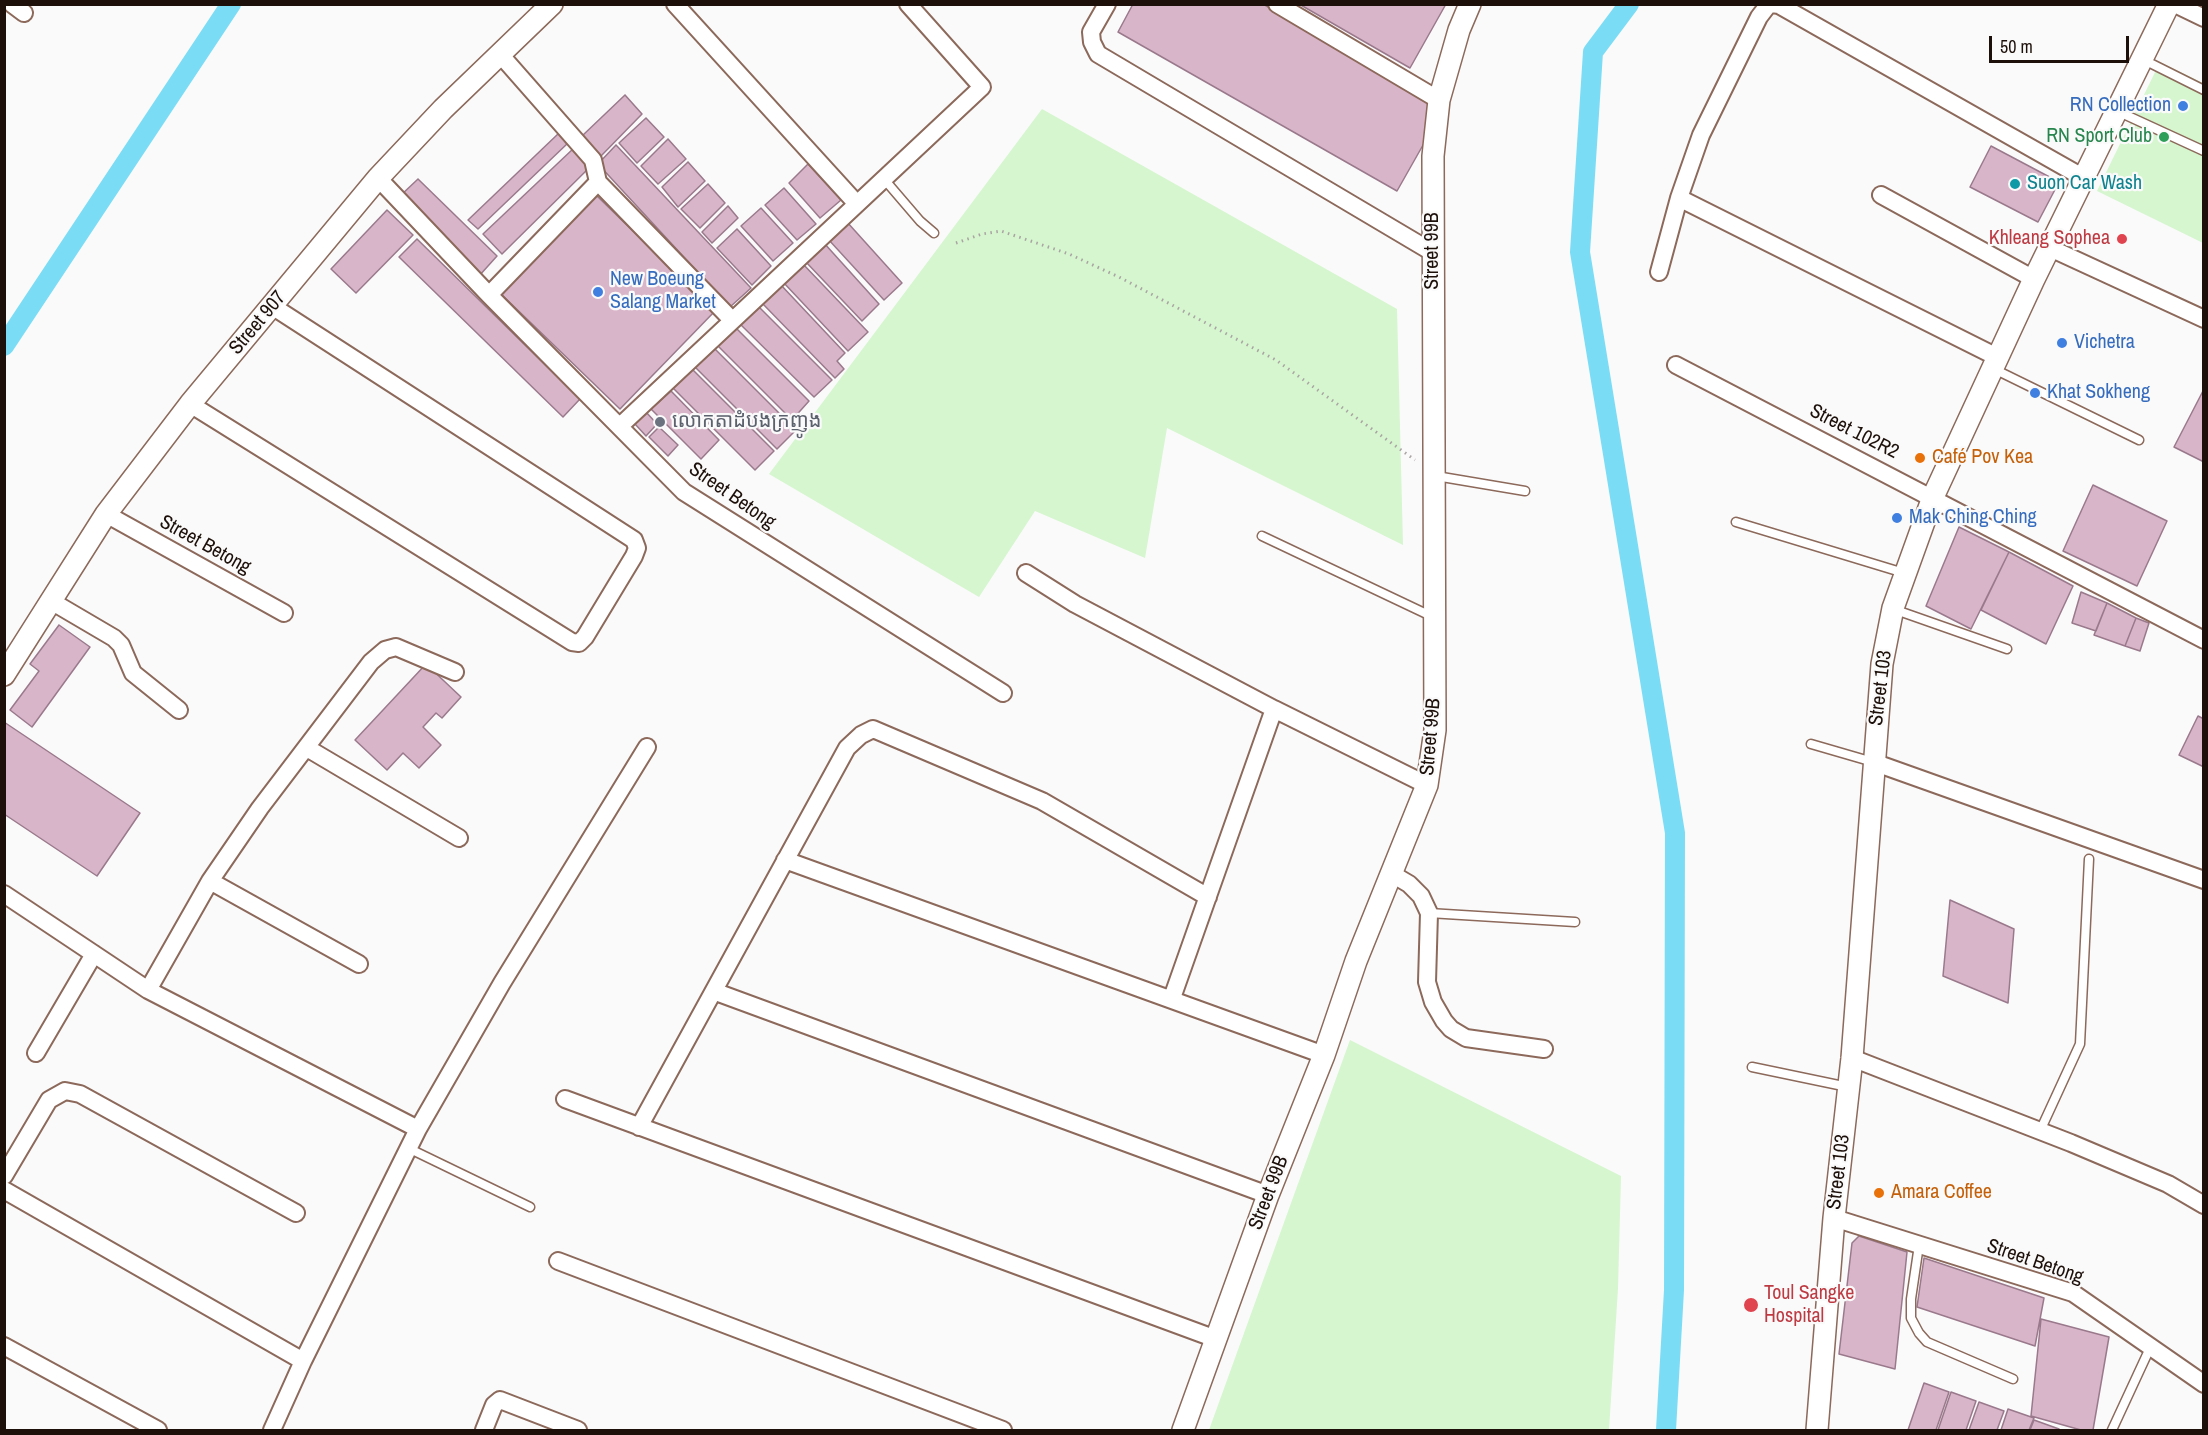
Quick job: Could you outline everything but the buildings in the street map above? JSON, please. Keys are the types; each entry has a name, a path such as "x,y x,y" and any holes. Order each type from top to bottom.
{"street":[{"name":"Street 907","path":"4,675 106,514 190,404 378,178 499,53 552,4"},
{"path":"675,4 857,204"},
{"path":"620,426 982,87 908,4"},
{"path":"1107,4 1091,32 1092,42 1098,54 1432,252"},
{"path":"1277,4 1439,100"},
{"name":"Street 99B","path":"1183,1431 1268,1195 1324,1055 1356,961 1427,785 1435,730 1436,476 1432,252 1433,156 1439,100 1459,30 1470,4"},
{"path":"1659,272 1679,198 1701,135 1759,17 1771,4 1779,5 2084,178"},
{"name":"Street 103","path":"1817,1431 1834,1218 1852,1058 1882,664 1893,608 1933,497 2034,279 2169,4"},
{"path":"2175,4 2204,18"},
{"path":"499,53 593,160 598,182 732,320"},
{"name":"Street Betong","path":"378,178 489,295 684,492 1003,693"},
{"path":"489,295 598,182"},
{"path":"1881,195 2034,279"},
{"path":"1679,198 1996,364"},
{"path":"2050,248 2204,319"},
{"path":"190,404 572,642 579,644 634,556 638,548 634,540 272,306"},
{"name":"Street 102R2","path":"1676,365 2204,640"},
{"name":"Street Betong","path":"106,514 284,613"},
{"path":"1026,573 1075,604 1274,709 1427,785"},
{"path":"51,601 114,638 121,645 133,673 179,710"},
{"path":"148,990 210,881 260,808 371,662 384,650 396,647 410,650 455,672"},
{"path":"1172,998 1274,709"},
{"path":"639,1127 716,992 785,860 848,748 861,735 873,729 1042,801 1208,897"},
{"path":"272,1431 303,1361 418,1129 502,983 647,747"},
{"path":"307,748 459,838"},
{"path":"1873,762 2204,880"},
{"path":"785,860 1172,998 1324,1055"},
{"path":"1392,874 1410,884 1421,896 1429,913 1428,982 1433,1002 1444,1021 1451,1029 1466,1038 1544,1049"},
{"path":"210,881 359,964"},
{"path":"4,894 148,990 418,1129"},
{"path":"36,1053 94,954"},
{"path":"716,992 1268,1195"},
{"path":"1852,1058 2040,1131 2168,1184 2204,1205"},
{"path":"4,1176 49,1100 65,1091 80,1094 296,1213"},
{"path":"565,1099 1216,1339"},
{"path":"4,1190 303,1361"},
{"name":"Street Betong","path":"1834,1218 2073,1293 2204,1384"},
{"path":"558,1261 1003,1431"},
{"path":"4,1346 158,1431"},
{"path":"484,1431 494,1405 500,1400 578,1431"}],"lane":[{"path":"2142,59 2204,90"},
{"path":"2117,111 2204,151"},
{"path":"884,179 920,221 934,233"},
{"path":"1996,364 2139,440"},
{"path":"1436,476 1525,491"},
{"path":"1736,522 1904,573"},
{"path":"1262,536 1436,618"},
{"path":"1893,608 2007,649"},
{"path":"1812,744 1873,762"},
{"path":"2040,1131 2080,1044 2089,859"},
{"path":"1429,913 1575,922"},
{"path":"1752,1067 1849,1088"},
{"path":"408,1148 530,1207"},
{"path":"1919,1245 1911,1299 1911,1318 1918,1333 1927,1342 2013,1379"},
{"path":"2112,1431 2150,1348"}],"path":[{"path":"956,243 982,234 1001,231 1070,254 1119,277 1276,360 1436,476"}],"green space":[{"name":"RN Sport Club","path":"2160,62 2203,83 2203,243 2097,191"},
{"path":"1042,109 1397,309 1403,545 1167,428 1145,558 1035,511 979,597 769,474"},
{"path":"1350,1040 1621,1176 1618,1288 1609,1430 1209,1430"}],"waterway":[{"path":"4,346 231,4"},
{"path":"1629,4 1593,52 1580,252 1675,833 1674,1290 1666,1430"}],"place":[{"name":"RN Collection","path":"2183,106"},
{"name":"RN Sport Club","path":"2164,137"},
{"name":"Suon Car Wash","path":"2015,184"},
{"name":"Khleang Sophea","path":"2122,239"},
{"name":"New Boeung Salang Market","path":"598,292"},
{"name":"Vichetra","path":"2062,343"},
{"name":"Khat Sokheng","path":"2035,393"},
{"name":"លោកតាដំបងក្រញូង","path":"660,422"},
{"name":"Café Pov Kea","path":"1920,458"},
{"name":"Mak Ching Ching","path":"1897,518"},
{"name":"Amara Coffee","path":"1879,1193"},
{"name":"Toul Sangke Hospital","path":"1751,1305"}]}
